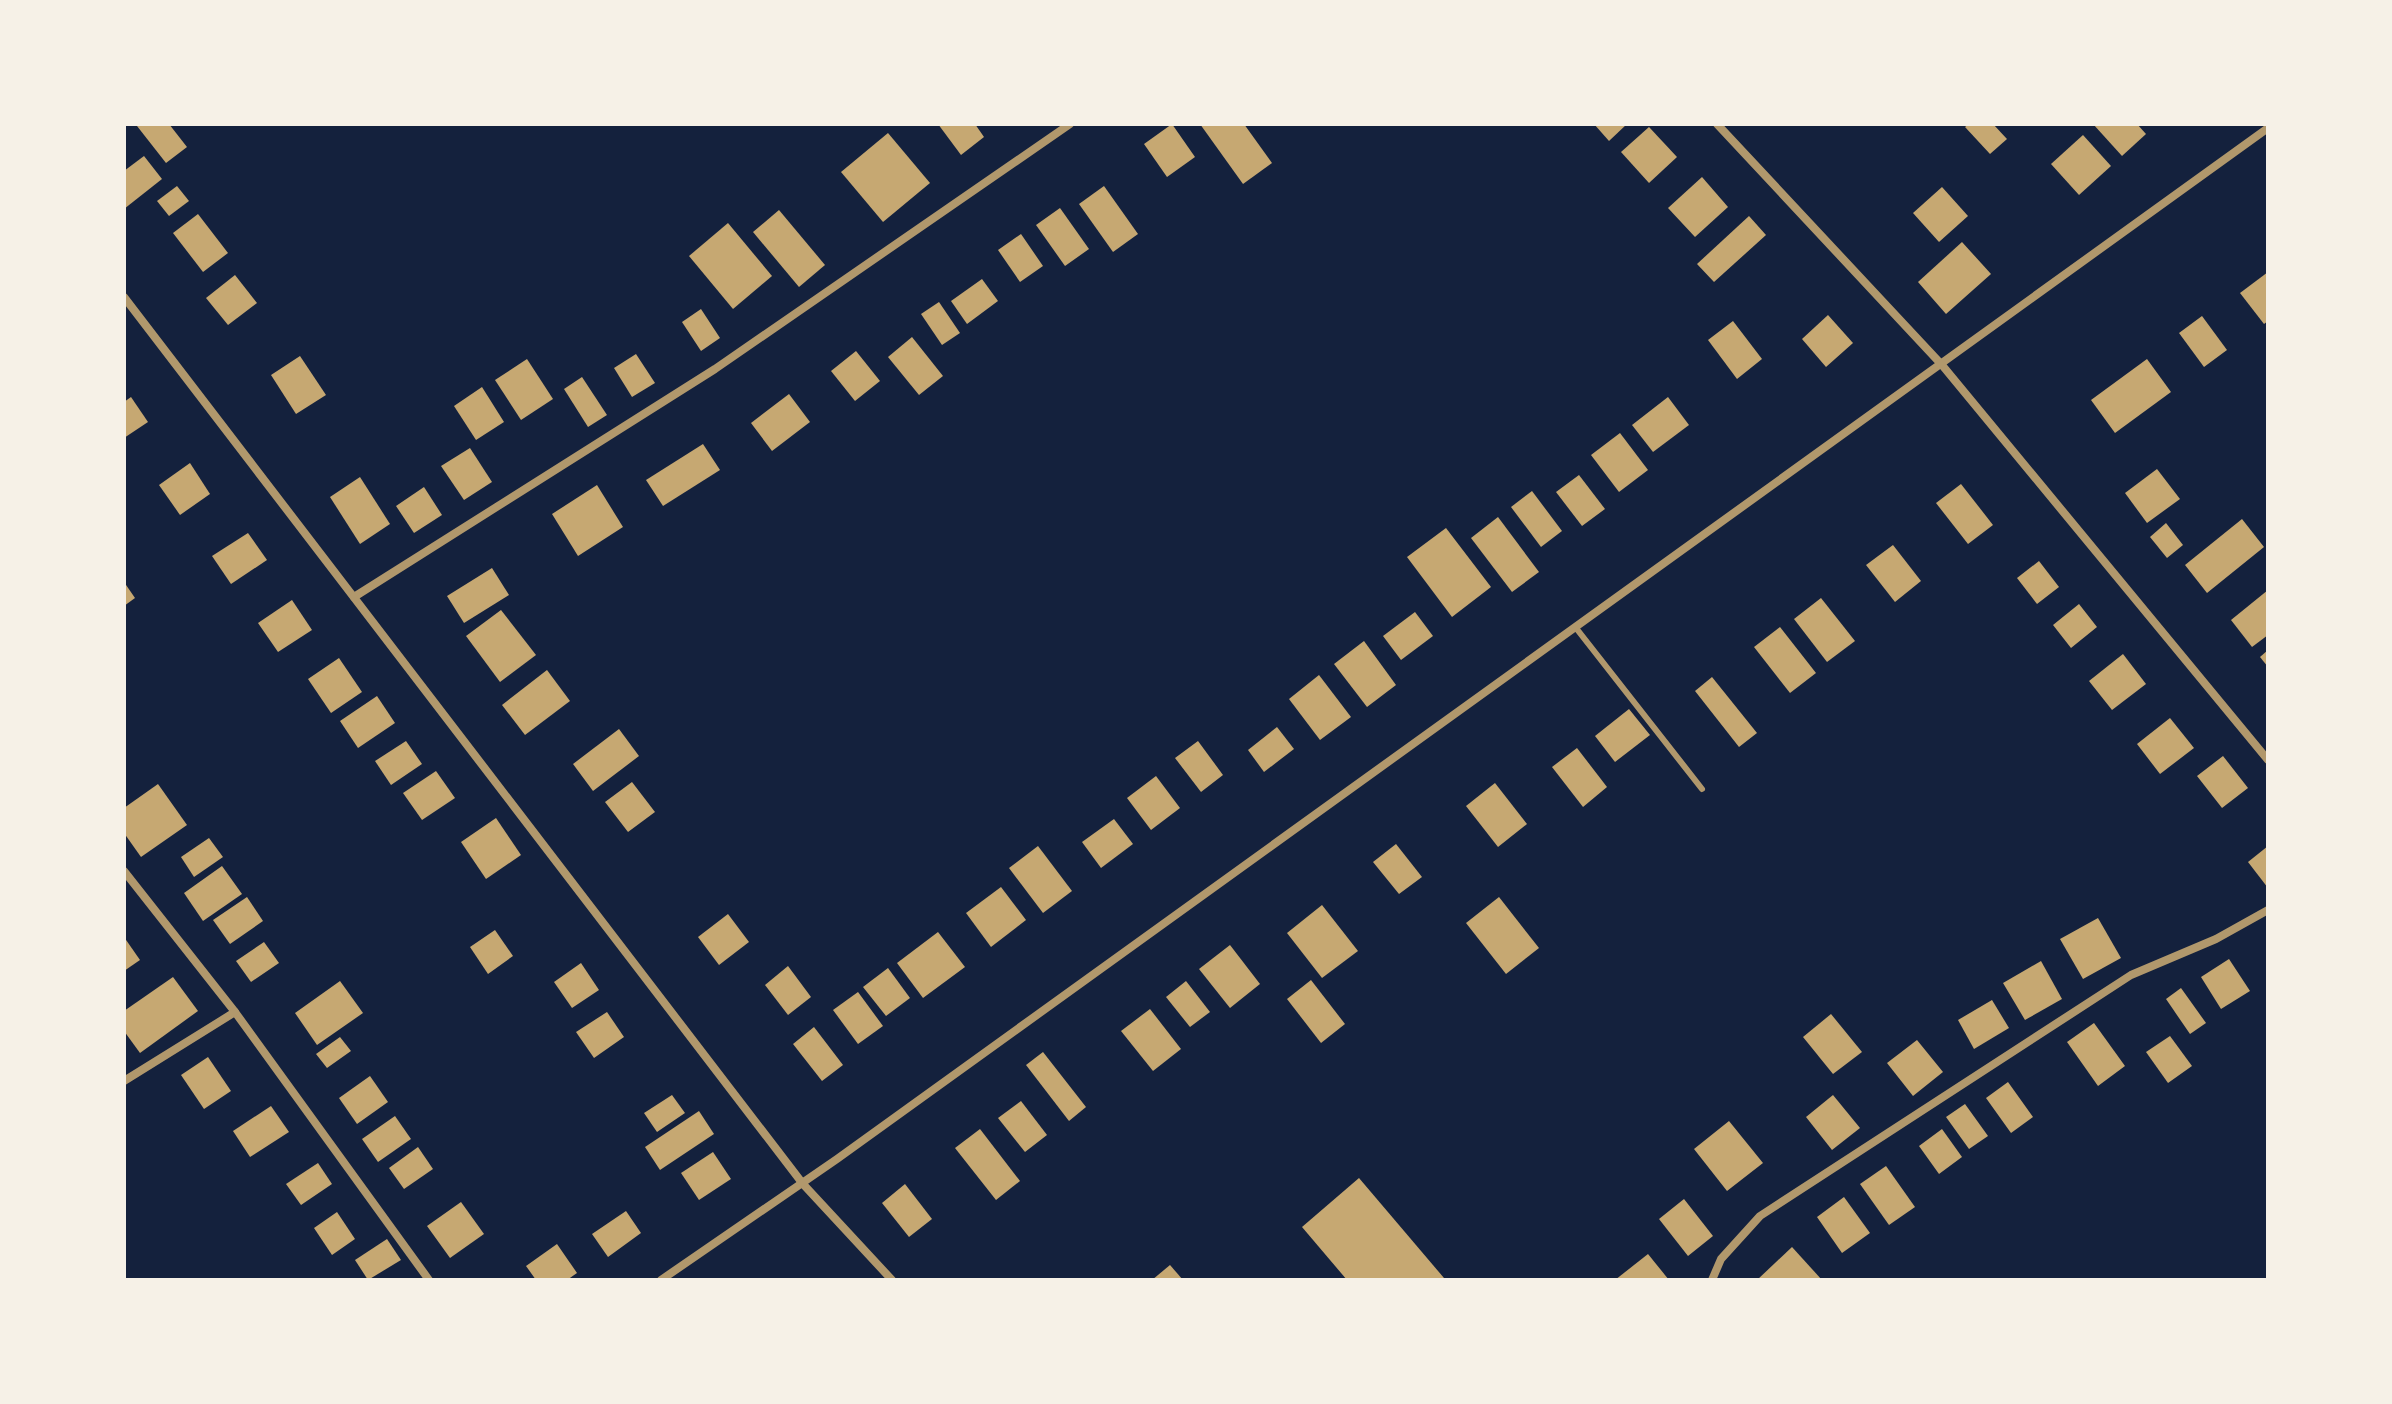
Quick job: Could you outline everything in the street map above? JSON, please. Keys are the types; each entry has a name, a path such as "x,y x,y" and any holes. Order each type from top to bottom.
{"street":[{"path":"354,597 715,369 1070,124"},
{"path":"1717,124 1942,365 2268,760"},
{"path":"661,1280 803,1184 2268,128"},
{"path":"124,297 803,1184 892,1280"},
{"path":"124,871 235,1012 429,1280"},
{"path":"1712,1280 1721,1259 1760,1216 2131,975 2216,939 2268,910"},
{"path":"124,1081 235,1012"}],"lane":[{"path":"1576,628 1702,789"}],"building":[{"path":"169,124 187,147 166,163 137,126"},
{"path":"938,124 975,124 984,137 961,155"},
{"path":"1172,124 1195,157 1167,177 1144,144"},
{"path":"1200,124 1244,124 1272,163 1243,184"},
{"path":"1594,124 1627,124 1609,141"},
{"path":"1969,124 1993,124 2007,139 1990,154 1965,127"},
{"path":"2093,124 2137,124 2146,134 2122,156"},
{"path":"1649,127 1677,157 1649,183 1621,152"},
{"path":"888,133 930,183 883,222 841,172"},
{"path":"2083,135 2111,166 2079,195 2051,164"},
{"path":"144,156 162,179 124,209 124,171"},
{"path":"1702,177 1728,207 1695,237 1668,208"},
{"path":"177,186 189,201 169,216 157,201"},
{"path":"1104,186 1138,234 1113,252 1079,204"},
{"path":"1942,187 1968,216 1939,242 1913,213"},
{"path":"1060,208 1089,249 1065,266 1036,225"},
{"path":"779,210 825,265 799,287 753,232"},
{"path":"198,214 228,253 203,272 173,233"},
{"path":"1749,216 1766,235 1714,282 1697,264"},
{"path":"728,223 772,276 733,309 689,256"},
{"path":"1021,234 1043,266 1020,282 998,250"},
{"path":"1962,242 1991,274 1946,314 1918,282"},
{"path":"2268,272 2268,321 2264,324 2240,293"},
{"path":"235,275 257,303 228,325 206,298"},
{"path":"982,279 998,301 967,324 951,301"},
{"path":"939,302 960,333 942,345 921,314"},
{"path":"701,309 720,338 701,351 682,322"},
{"path":"1828,315 1853,343 1826,367 1802,339"},
{"path":"2202,316 2227,350 2204,367 2179,333"},
{"path":"1733,321 1762,359 1737,379 1708,340"},
{"path":"912,337 943,376 919,395 888,357"},
{"path":"856,351 880,381 855,401 831,371"},
{"path":"636,354 655,383 632,397 614,368"},
{"path":"300,356 326,395 296,414 271,375"},
{"path":"527,359 553,399 521,420 495,380"},
{"path":"2147,359 2171,392 2115,433 2091,400"},
{"path":"582,377 607,415 588,427 564,389"},
{"path":"482,387 504,422 476,440 454,406"},
{"path":"789,394 810,422 772,451 751,423"},
{"path":"131,397 148,422 124,438 124,402"},
{"path":"1668,397 1689,425 1653,452 1632,425"},
{"path":"1620,433 1648,470 1619,492 1591,455"},
{"path":"703,444 720,470 663,506 646,480"},
{"path":"470,448 492,482 464,500 441,466"},
{"path":"190,463 210,494 180,515 159,485"},
{"path":"2157,469 2180,499 2147,523 2125,493"},
{"path":"1579,475 1605,509 1582,526 1556,492"},
{"path":"360,477 390,524 360,544 330,497"},
{"path":"1961,484 1993,525 1968,544 1936,503"},
{"path":"597,485 623,527 578,556 552,514"},
{"path":"424,487 442,515 414,533 396,506"},
{"path":"1532,491 1562,531 1541,547 1511,507"},
{"path":"1498,517 1539,572 1512,592 1471,538"},
{"path":"2242,519 2264,547 2207,593 2185,565"},
{"path":"2166,523 2183,545 2167,558 2150,537"},
{"path":"1446,528 1491,587 1452,617 1407,557"},
{"path":"248,533 267,560 231,584 212,556"},
{"path":"1893,545 1921,581 1895,602 1866,565"},
{"path":"2039,561 2059,587 2037,604 2017,578"},
{"path":"492,568 509,595 464,623 447,596"},
{"path":"124,582 135,598 124,606"},
{"path":"2268,590 2268,635 2252,647 2231,620"},
{"path":"1821,598 1855,641 1827,662 1794,619"},
{"path":"292,600 312,630 278,652 258,623"},
{"path":"2079,604 2097,627 2071,648 2053,625"},
{"path":"501,610 536,655 500,682 466,636"},
{"path":"1415,612 1433,636 1401,660 1383,636"},
{"path":"1780,627 1816,673 1790,693 1754,647"},
{"path":"1364,641 1396,685 1367,707 1334,664"},
{"path":"2268,650 2268,667 2260,657"},
{"path":"2123,654 2146,684 2112,710 2089,681"},
{"path":"339,658 362,692 331,713 308,679"},
{"path":"547,670 570,701 525,735 502,705"},
{"path":"1319,675 1351,717 1320,740 1289,699"},
{"path":"1712,677 1757,733 1739,747 1695,691"},
{"path":"377,696 395,723 358,748 340,721"},
{"path":"1629,709 1650,735 1615,762 1595,736"},
{"path":"2170,718 2194,748 2160,774 2137,744"},
{"path":"1277,727 1294,749 1264,772 1248,750"},
{"path":"619,729 639,756 593,791 573,764"},
{"path":"406,741 422,764 391,785 375,761"},
{"path":"1198,741 1223,775 1201,792 1175,758"},
{"path":"1577,748 1607,787 1583,807 1552,767"},
{"path":"2223,756 2248,788 2222,808 2197,776"},
{"path":"436,771 455,798 422,820 403,793"},
{"path":"1156,776 1180,808 1151,830 1127,798"},
{"path":"632,782 655,812 628,832 605,802"},
{"path":"1495,783 1527,824 1498,847 1466,806"},
{"path":"158,784 187,825 141,857 124,833 124,808"},
{"path":"496,818 521,855 486,879 461,842"},
{"path":"1114,819 1133,844 1101,868 1082,842"},
{"path":"209,838 223,857 194,877 181,857"},
{"path":"1396,844 1422,877 1399,894 1373,862"},
{"path":"1038,846 1072,891 1043,913 1009,868"},
{"path":"2268,846 2268,888 2248,862"},
{"path":"222,866 242,894 203,921 184,893"},
{"path":"1001,887 1026,920 991,947 966,913"},
{"path":"247,897 263,921 230,944 213,920"},
{"path":"1499,897 1539,948 1506,974 1466,923"},
{"path":"1322,905 1358,951 1322,978 1287,933"},
{"path":"728,914 749,942 719,965 698,937"},
{"path":"2098,918 2121,958 2083,979 2060,939"},
{"path":"495,930 513,956 488,974 470,947"},
{"path":"938,932 965,967 923,998 897,963"},
{"path":"124,937 140,960 124,971"},
{"path":"264,942 279,963 251,982 236,961"},
{"path":"1230,945 1260,984 1230,1008 1199,969"},
{"path":"2229,959 2250,991 2221,1009 2201,977"},
{"path":"2041,961 2062,999 2025,1020 2003,983"},
{"path":"581,963 599,990 572,1008 554,982"},
{"path":"788,966 811,997 788,1015 765,985"},
{"path":"888,968 910,998 886,1016 863,987"},
{"path":"173,977 198,1011 140,1053 124,1031 124,1011"},
{"path":"1311,980 1345,1024 1321,1043 1287,999"},
{"path":"340,981 363,1013 317,1045 295,1013"},
{"path":"1186,981 1210,1012 1190,1027 1166,997"},
{"path":"2181,988 2206,1023 2190,1034 2166,999"},
{"path":"858,992 883,1026 858,1044 833,1010"},
{"path":"1992,1000 2009,1028 1974,1049 1958,1020"},
{"path":"1150,1009 1181,1049 1153,1071 1121,1031"},
{"path":"607,1012 624,1037 594,1058 576,1032"},
{"path":"1831,1014 1862,1052 1833,1074 1803,1037"},
{"path":"2094,1023 2125,1066 2098,1086 2067,1042"},
{"path":"814,1027 843,1065 822,1081 793,1044"},
{"path":"2170,1036 2192,1066 2168,1083 2146,1052"},
{"path":"340,1037 351,1051 327,1068 316,1054"},
{"path":"1917,1040 1943,1072 1913,1096 1887,1063"},
{"path":"1043,1052 1086,1107 1069,1121 1026,1065"},
{"path":"208,1057 231,1091 204,1109 181,1075"},
{"path":"370,1076 388,1102 357,1124 339,1098"},
{"path":"2008,1082 2033,1117 2011,1133 1986,1098"},
{"path":"672,1095 685,1113 657,1132 644,1113"},
{"path":"1833,1095 1860,1128 1832,1150 1806,1117"},
{"path":"1021,1101 1047,1135 1025,1152 998,1118"},
{"path":"1965,1104 1988,1136 1969,1149 1946,1117"},
{"path":"271,1106 289,1132 250,1157 233,1131"},
{"path":"699,1111 714,1134 660,1170 645,1147"},
{"path":"395,1116 411,1139 378,1162 362,1139"},
{"path":"1729,1121 1763,1163 1727,1191 1694,1149"},
{"path":"980,1129 1020,1181 996,1200 955,1148"},
{"path":"1942,1129 1962,1157 1939,1174 1919,1146"},
{"path":"418,1147 433,1169 404,1189 389,1168"},
{"path":"713,1152 731,1179 699,1200 681,1173"},
{"path":"318,1163 332,1184 301,1205 286,1184"},
{"path":"1886,1166 1915,1207 1889,1225 1860,1184"},
{"path":"1359,1178 1444,1278 1442,1280 1347,1280 1302,1227"},
{"path":"905,1184 932,1219 909,1237 882,1203"},
{"path":"1844,1197 1870,1233 1842,1253 1817,1217"},
{"path":"1684,1199 1713,1236 1688,1256 1659,1219"},
{"path":"461,1202 484,1234 450,1258 427,1226"},
{"path":"626,1211 641,1233 608,1257 592,1234"},
{"path":"337,1212 355,1239 332,1255 314,1228"},
{"path":"387,1239 401,1260 368,1280 355,1260"},
{"path":"557,1244 577,1273 567,1280 536,1280 526,1266"},
{"path":"1792,1247 1822,1280 1757,1280"},
{"path":"1648,1254 1669,1280 1615,1280"},
{"path":"1170,1265 1183,1280 1152,1280"}]}
